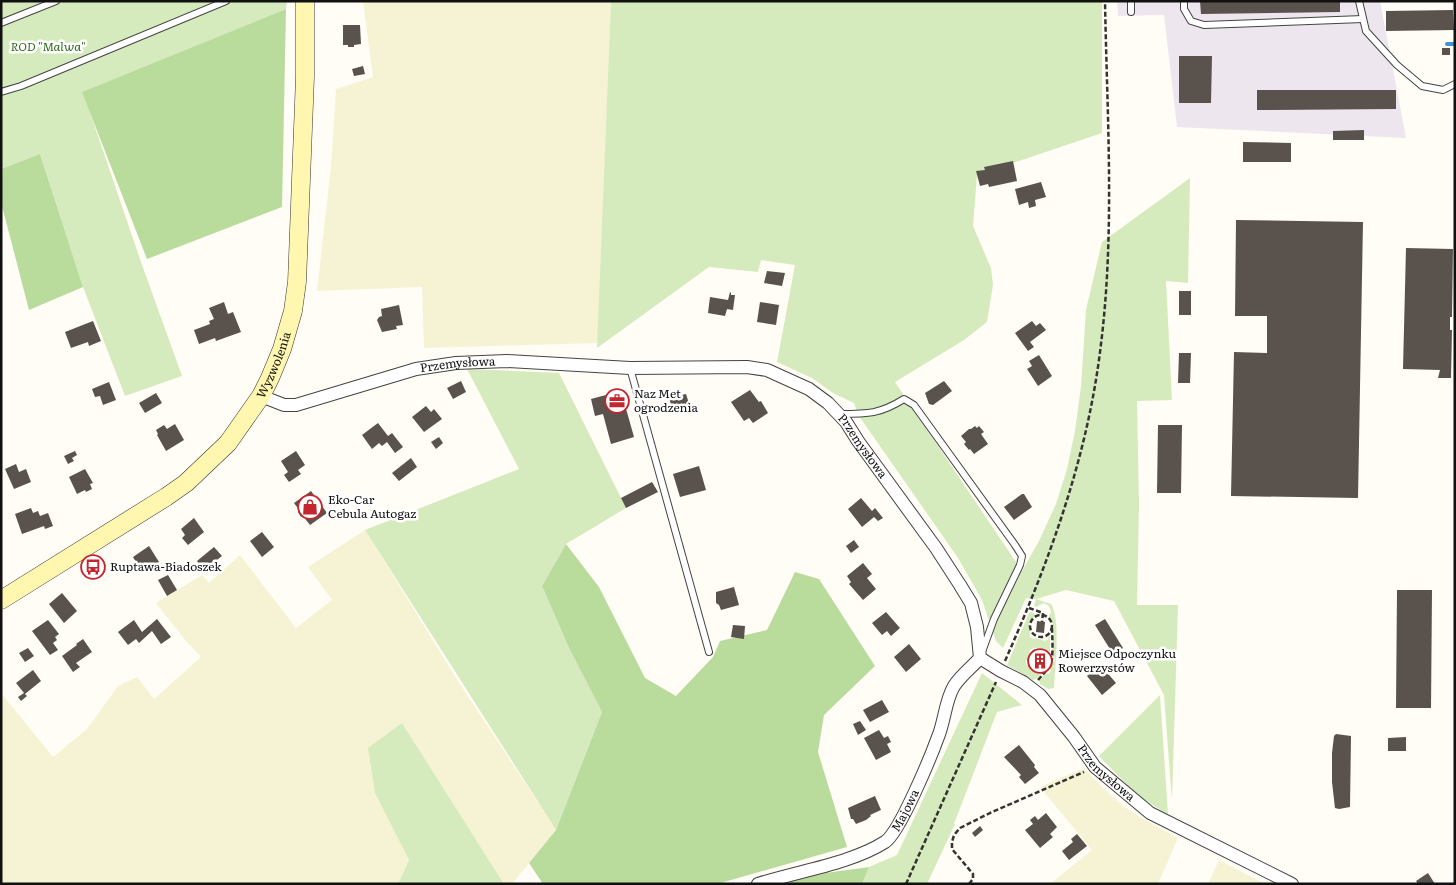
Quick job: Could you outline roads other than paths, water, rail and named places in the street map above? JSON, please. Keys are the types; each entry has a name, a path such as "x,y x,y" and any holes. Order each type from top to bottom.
{"street":[{"name":"Wyzwolenia","path":"1,600 186,483 228,442 261,396 282,349 293,310 297,282 305,87 305,1"},
{"name":"Przemysłowa","path":"261,396 284,405 296,405 416,369 456,362 507,361 630,368 740,366 767,370 809,389 840,414 936,548 960,585 973,611 977,627 980,658 1023,682 1040,695 1095,766 1150,813 1292,884"},
{"name":"Majowa","path":"758,884 869,851 888,840 904,814 938,736 949,698 955,686 980,658"}],"lane":[{"path":"1,23 56,1"},
{"path":"1,92 30,82 226,1"},
{"path":"1131,1 1131,12"},
{"path":"1184,1 1184,9 1191,21 1204,25 1363,20"},
{"path":"1359,1 1366,30 1397,65 1422,86 1443,90 1455,84"},
{"path":"630,368 709,652"},
{"path":"840,414 878,412 904,399 914,405 1022,556 1020,565 994,619 980,658"}],"waterway":[{"path":"1447,44 1455,44"}],"place":[{"name":"Naz Met ogrodzenia","path":"617,401"},
{"name":"Eko-Car Cebula Autogaz","path":"310,507"},
{"name":"Ruptawa-Biadoszek","path":"93,567"},
{"name":"Miejsce Odpoczynku Rowerzystów","path":"1040,661"}],"park label":[{"name":"ROD \"Malwa\"","path":"48,47"}]}
